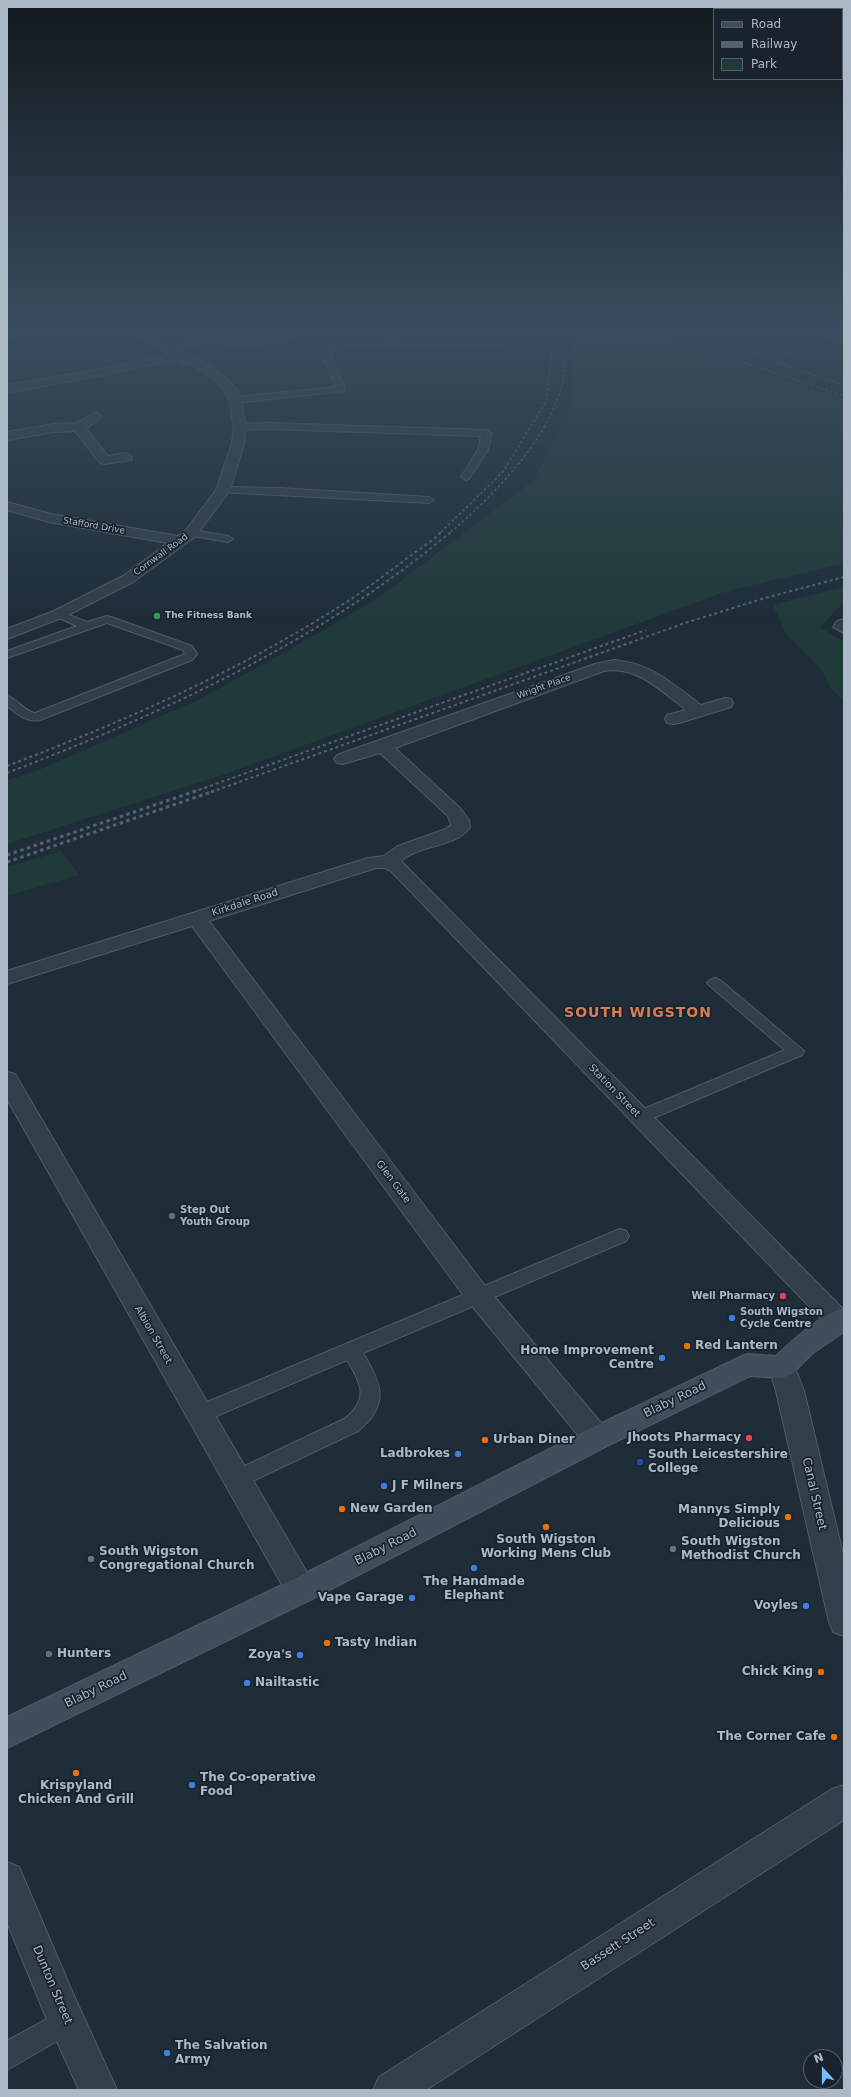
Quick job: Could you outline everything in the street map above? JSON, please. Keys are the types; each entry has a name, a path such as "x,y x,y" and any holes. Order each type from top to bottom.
{"main road":[{"path":"782,1368 804,1346 841,1320"},
{"name":"Blaby Road","path":"7,1733 301,1590 597,1438 747,1365 782,1368"}],"street":[{"path":"7,436 54,428 80,427 82,432 105,460 126,457"},
{"name":"Cornwall Road","path":"14,631 59,614 128,579 186,537 223,490 238,442 240,427"},
{"name":"Stafford Drive","path":"7,506 49,518 186,537"},
{"path":"7,620 14,631"},
{"name":"Wright Place","path":"343,759 601,667 614,665 638,669 647,673 699,711"},
{"path":"673,718 725,703"},
{"path":"383,746 454,812 460,820 461,827 453,834 397,853 389,862"},
{"name":"Kirkdale Road","path":"7,978 376,862 389,862"},
{"name":"Station Street","path":"389,862 398,866 640,1117 841,1320"},
{"name":"Glen Gate","path":"197,919 478,1296 597,1438"},
{"name":"Albion Street","path":"7,1079 301,1590"},
{"name":"Canal Street","path":"782,1368 790,1391 844,1622"},
{"name":"Bassett Street","path":"392,2090 844,1801"},
{"name":"Dunton Street","path":"7,1879 98,2090"}],"lane":[{"path":"295,427 486,433 483,450 466,477"},
{"path":"223,490 279,491 429,500"},
{"path":"186,537 228,540"},
{"path":"59,614 87,626"},
{"path":"7,655 107,620 188,648 191,654 188,658 36,717 26,715 7,700"},
{"path":"844,622 841,623 839,627 844,630"},
{"path":"640,1117 796,1051 715,983"},
{"path":"200,1414 352,1351 620,1236"},
{"path":"237,1479 351,1425 363,1416 370,1402 371,1389 367,1377 352,1351"},
{"path":"7,2056 67,2021"}],"green space":[{"path":"561,427 844,427 844,563 724,592 229,773 7,844 7,780 34,772 198,700 308,639 381,596 534,480"},
{"path":"844,587 844,602 820,627 844,642 844,701 831,689 821,669 786,634 773,605"},
{"path":"61,851 79,875 7,896 7,867"}],"railway":[{"path":"441,532 503,472 530,427"},
{"path":"451,532 488,498 506,478 524,457 544,427"},
{"path":"7,773 66,750 183,699 296,640 350,607 402,570 452,531"},
{"path":"7,766 139,712 225,672 267,650 359,594 434,539 441,532"},
{"path":"211,792 688,622 765,598 844,577"},
{"path":"193,792 646,630"},
{"path":"7,855 196,791"},
{"path":"7,862 214,791"}],"place":[{"name":"The Fitness Bank","path":"157,616"},
{"name":"Step Out Youth Group","path":"172,1216"},
{"name":"Well Pharmacy","path":"783,1296"},
{"name":"South Wigston Cycle Centre","path":"732,1318"},
{"name":"Red Lantern","path":"687,1346"},
{"name":"Home Improvement Centre","path":"662,1358"},
{"name":"Jhoots Pharmacy","path":"749,1438"},
{"name":"Urban Diner","path":"485,1440"},
{"name":"Ladbrokes","path":"458,1454"},
{"name":"South Leicestershire College","path":"640,1462"},
{"name":"J F Milners","path":"384,1486"},
{"name":"New Garden","path":"342,1509"},
{"name":"Mannys Simply Delicious","path":"788,1517"},
{"name":"South Wigston Working Mens Club","path":"546,1527"},
{"name":"South Wigston Methodist Church","path":"673,1549"},
{"name":"South Wigston Congregational Church","path":"91,1559"},
{"name":"The Handmade Elephant","path":"474,1568"},
{"name":"Vape Garage","path":"412,1598"},
{"name":"Voyles","path":"806,1606"},
{"name":"Tasty Indian","path":"327,1643"},
{"name":"Hunters","path":"49,1654"},
{"name":"Zoya's","path":"300,1655"},
{"name":"Chick King","path":"821,1672"},
{"name":"Nailtastic","path":"247,1683"},
{"name":"The Corner Cafe","path":"834,1737"},
{"name":"Krispyland Chicken And Grill","path":"76,1773"},
{"name":"The Co-operative Food","path":"192,1785"},
{"name":"The Salvation Army","path":"167,2053"}],"district":[{"name":"SOUTH WIGSTON","path":"638,1013"}]}
